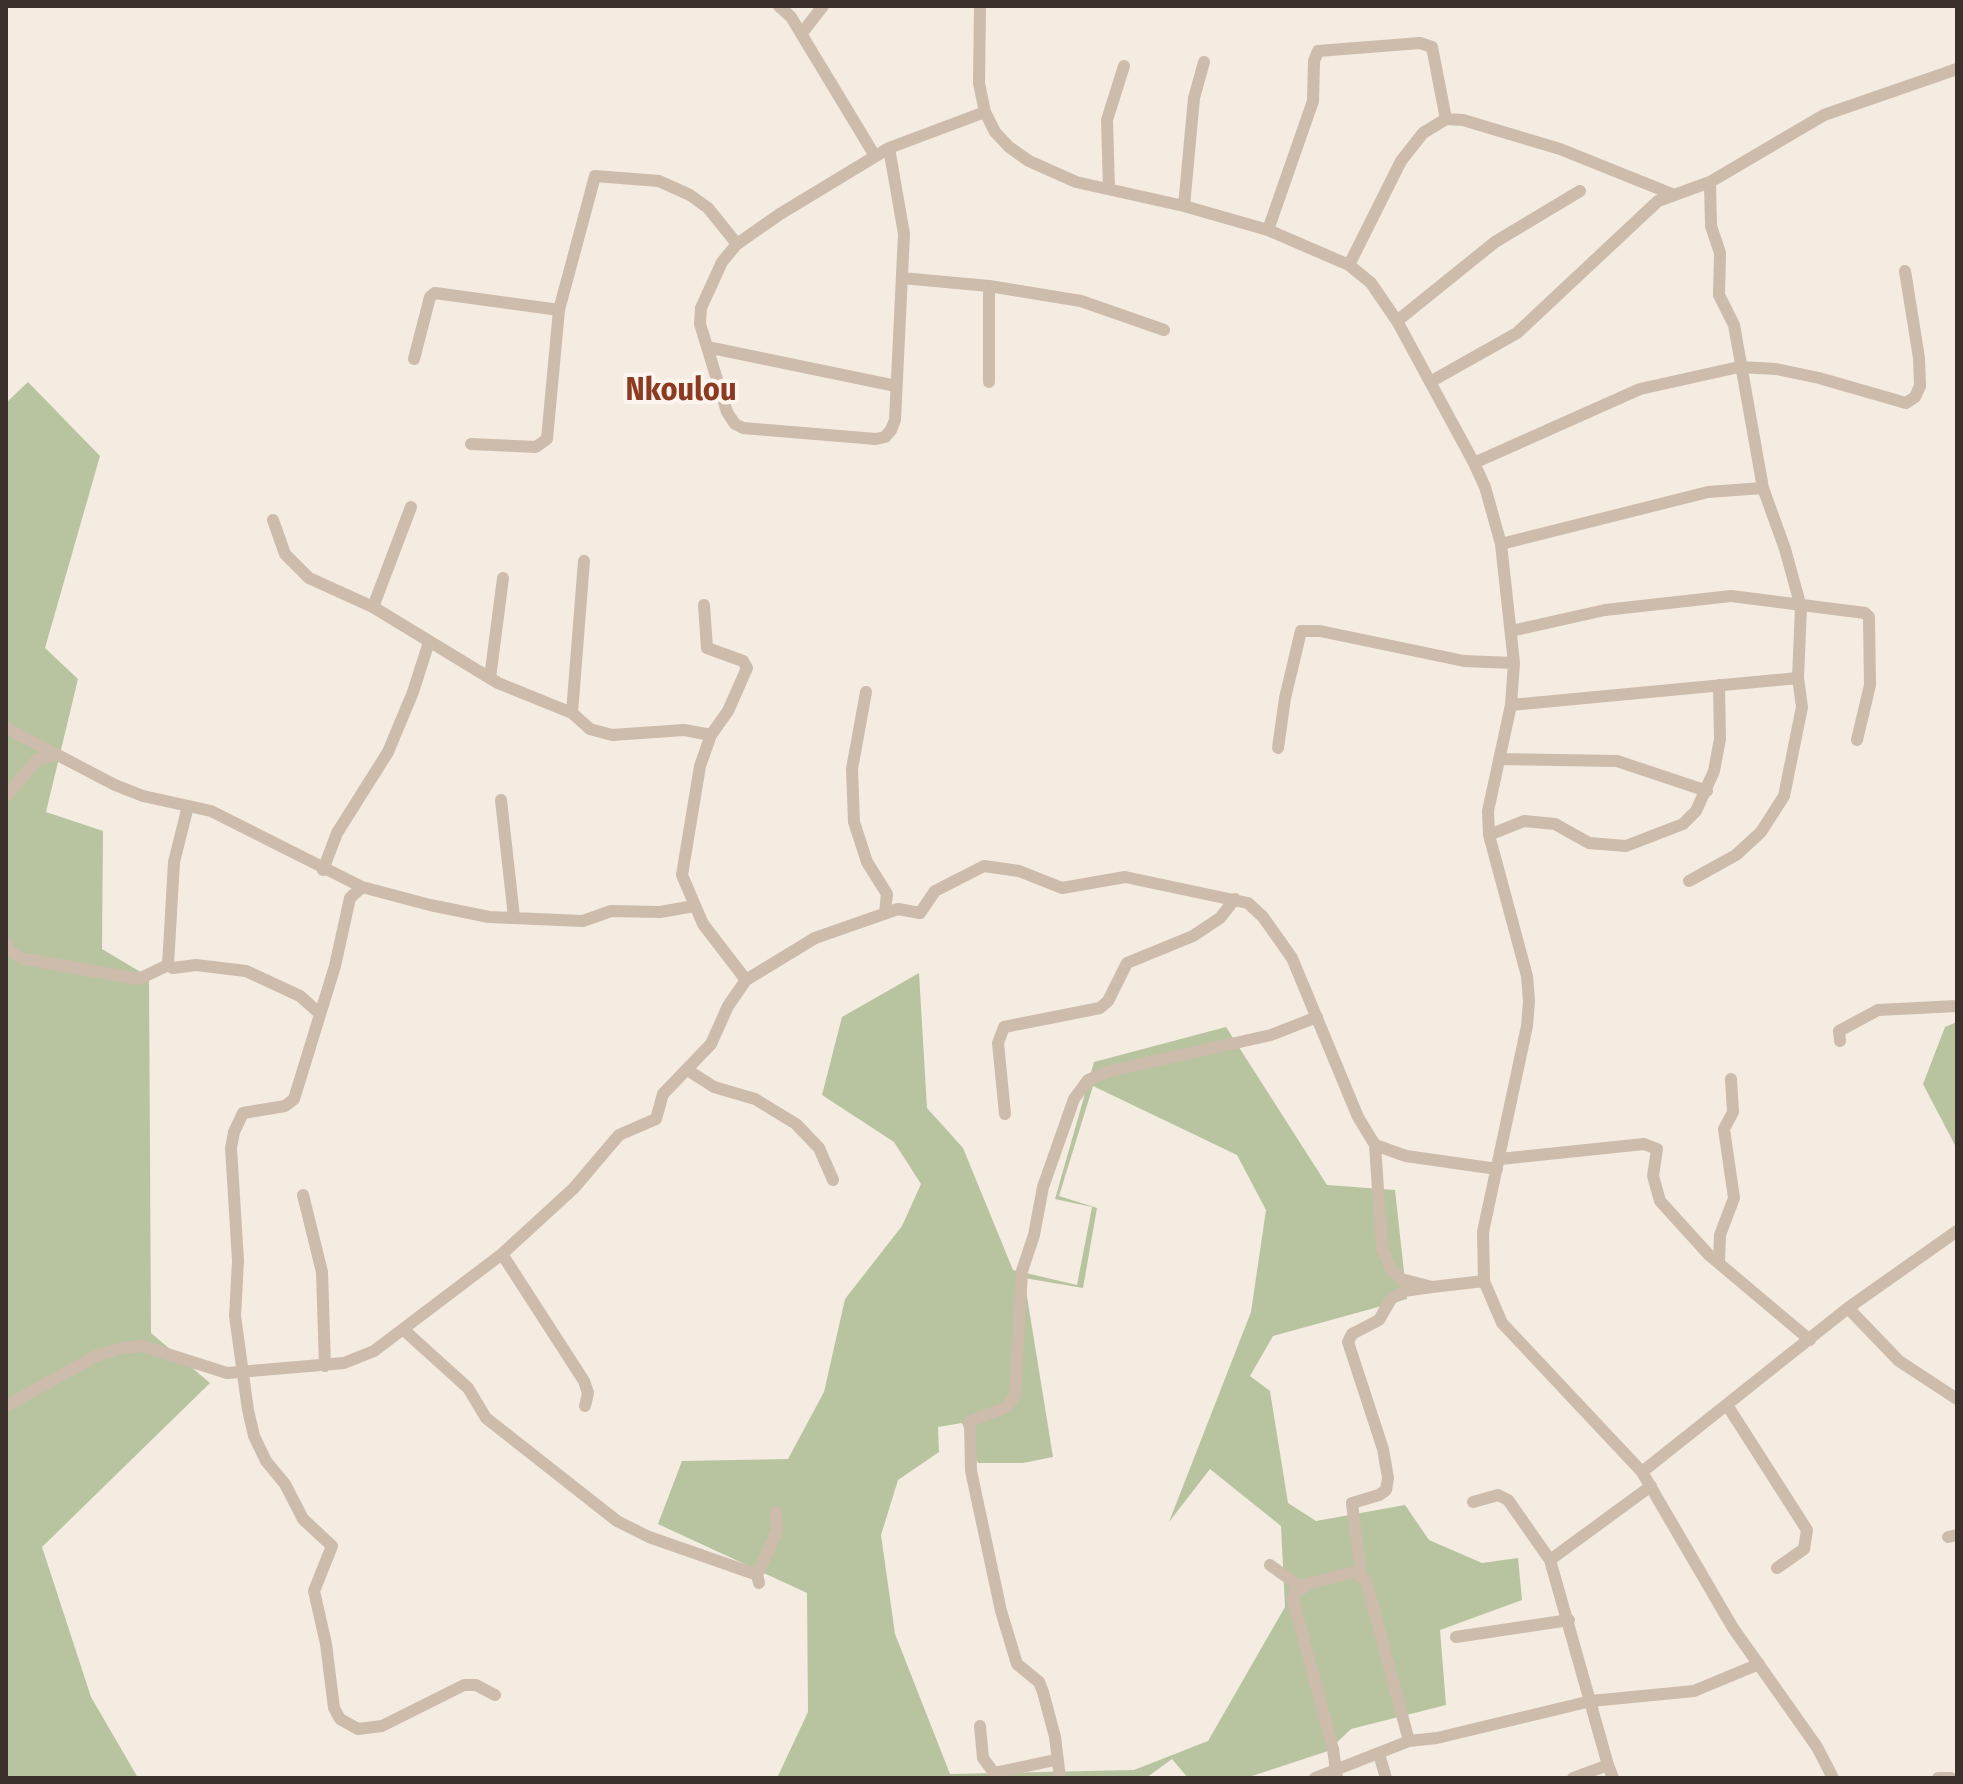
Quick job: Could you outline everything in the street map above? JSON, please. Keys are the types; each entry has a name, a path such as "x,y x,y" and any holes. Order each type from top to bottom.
{"street":[{"path":"779,6 802,33 875,156"},
{"path":"802,33 823,6"},
{"path":"980,6 979,83 985,112 995,132 1029,161 1076,182 1184,206 1268,230 1349,265 1371,283 1397,321 1474,463 1501,544 1514,663 1511,705 1488,811 1489,835 1527,976 1529,1001 1499,1164 1483,1232 1484,1281 1502,1323 1642,1472 1733,1628 1817,1747 1833,1778"},
{"path":"1268,230 1313,101 1318,51 1420,43 1432,47 1446,119"},
{"path":"1184,206 1194,98 1204,62"},
{"path":"1109,189 1107,120 1124,66"},
{"path":"1430,382 1517,333 1658,201 1710,182 1824,115 1957,69"},
{"path":"889,148 904,234 895,420 885,437 743,428 735,424 727,412 700,324 701,308 722,262 737,244 889,148 985,112"},
{"path":"1349,265 1401,161 1423,133 1446,119 1463,120 1560,149 1672,194"},
{"path":"471,444 536,447 547,439 559,310 595,176 659,181 690,195 708,208 737,244"},
{"path":"1689,881 1736,855 1761,832 1784,796 1802,707 1798,678 1801,607 1785,549 1763,488 1739,367 1734,325 1719,295 1720,253 1711,226 1710,182"},
{"path":"1397,321 1495,242 1580,191"},
{"path":"1474,463 1640,389 1739,367 1776,369 1819,378 1906,403 1915,397 1920,386 1919,358 1905,271"},
{"path":"902,278 989,286 1081,301 1164,330"},
{"path":"989,286 989,382"},
{"path":"414,359 430,297 435,293 559,310"},
{"path":"707,347 896,386"},
{"path":"1501,544 1708,492 1763,488"},
{"path":"373,607 411,507"},
{"path":"273,520 285,554 297,570 373,607 490,678 572,713 590,729 607,734 684,730 711,735"},
{"path":"572,713 584,561"},
{"path":"490,678 503,578"},
{"path":"1511,631 1605,610 1731,596 1801,607 1857,611 1869,617 1870,685 1857,740"},
{"path":"704,605 707,648 743,661 747,668 728,711 711,735 696,782 687,832 688,847 682,867 683,882 703,924 746,980"},
{"path":"1278,748 1285,698 1301,631 1320,631 1464,661 1514,663"},
{"path":"323,870 337,833 388,752 413,692 429,642"},
{"path":"1511,705 1798,678"},
{"path":"1489,835 1524,821 1555,824 1589,843 1626,846 1683,824 1696,811 1707,791 1720,739 1719,685"},
{"path":"866,692 852,769 854,822 867,862 887,894 885,913"},
{"path":"6,728 115,785 224,816 323,870 362,887 489,917 583,921 611,911 660,912 694,906"},
{"path":"6,796 37,760 56,754"},
{"path":"1499,759 1617,761 1707,791"},
{"path":"501,800 514,917"},
{"path":"168,965 174,862 188,806"},
{"path":"6,1406 96,1356 122,1348 142,1346 216,1371 245,1373 325,1366 360,1359 405,1331 502,1254 574,1188 619,1135 656,1119 668,1087 689,1071 718,1033 728,1006 746,980 801,944 898,909 920,913 935,891 984,866 1019,871 1062,888 1125,877 1235,899 1257,909 1285,946 1358,1117 1375,1145 1382,1248 1386,1259 1401,1279 1432,1287"},
{"path":"362,887 350,898 335,966 319,1013 303,1079 294,1099 285,1106 243,1113 234,1132 231,1148 238,1261 235,1316 253,1432 266,1461 285,1484 303,1519 332,1546 314,1591 321,1613 334,1708 340,1719 358,1729 382,1726 464,1685 476,1685 495,1695"},
{"path":"1005,1114 998,1043 1004,1027 1100,1008 1108,1001 1127,963 1193,936 1220,918 1235,899"},
{"path":"6,942 10,951 24,959 139,979 168,965"},
{"path":"168,965 176,969 196,965 246,971 300,996 319,1013"},
{"path":"1840,1041 1839,1031 1878,1010 1957,1006"},
{"path":"1060,1778 1055,1760 1055,1737 1043,1692 1039,1682 1017,1664 1001,1611 987,1558 971,1471 970,1421 1007,1407 1015,1395 1022,1271 1034,1235 1043,1187 1074,1099 1088,1080 1110,1071 1244,1043 1317,1017"},
{"path":"689,1071 714,1087 755,1099 796,1124 819,1148 833,1180"},
{"path":"1719,1262 1720,1235 1734,1198 1724,1129 1733,1112 1731,1079"},
{"path":"1375,1145 1406,1156 1499,1164 1644,1144 1657,1149 1653,1176 1660,1201 1719,1262 1810,1340"},
{"path":"303,1195 322,1272 325,1366"},
{"path":"1642,1472 1848,1308 1957,1231"},
{"path":"502,1254 584,1381 588,1393 585,1406"},
{"path":"1361,1575 1352,1503 1379,1495 1386,1490 1388,1478 1383,1449 1348,1342 1352,1334 1379,1320 1391,1299 1404,1291 1484,1281"},
{"path":"1848,1308 1899,1361 1957,1399"},
{"path":"405,1331 468,1388 486,1418 617,1521 649,1537 758,1579 775,1538 779,1520 776,1512"},
{"path":"1727,1405 1807,1530 1804,1549 1777,1568"},
{"path":"1550,1560 1651,1486"},
{"path":"1473,1502 1498,1495 1508,1500 1550,1560 1613,1778"},
{"path":"1270,1565 1291,1583 1305,1587"},
{"path":"1337,1773 1293,1599 1295,1592 1305,1587 1347,1573 1361,1575 1366,1580 1409,1741"},
{"path":"1456,1637 1569,1620"},
{"path":"1315,1778 1337,1773 1409,1741 1437,1738 1591,1701 1694,1691 1759,1664"},
{"path":"980,1726 983,1758 994,1773 1055,1760"},
{"path":"1379,1754 1386,1778"},
{"path":"1573,1778 1608,1765"},
{"path":"1938,1778 1951,1778"}],"green space":[{"path":"28,382 100,456 45,648 78,679 46,812 103,831 102,949 149,977 151,1333 210,1383 42,1547 91,1697 138,1778 6,1778 6,403"},
{"path":"919,973 927,1108 963,1148 1013,1270 1077,1285 1092,1207 1055,1199 1094,1062 1226,1027 1327,1185 1395,1190 1407,1299 1273,1336 1250,1376 1270,1391 1288,1503 1316,1521 1405,1505 1429,1540 1482,1563 1518,1558 1522,1600 1440,1630 1446,1705 1351,1729 1328,1751 1246,1778 1188,1778 1172,1759 1146,1778 777,1778 808,1712 807,1593 658,1524 682,1461 788,1459 824,1392 845,1299 902,1226 921,1184 894,1142 822,1095 842,1017","holes":["1093,1086 1237,1155 1266,1210 1251,1312 1169,1522 1210,1469 1281,1526 1285,1607 1208,1741 1134,1770 950,1774 895,1634 881,1535 898,1480 939,1452 938,1427 962,1423 978,1463 1023,1463 1053,1457 1024,1278 1083,1288 1097,1208 1059,1196"]},
{"path":"1957,1022 1957,1149 1923,1084 1945,1027"}],"district":[{"name":"Nkoulou","path":"681,391"}]}
